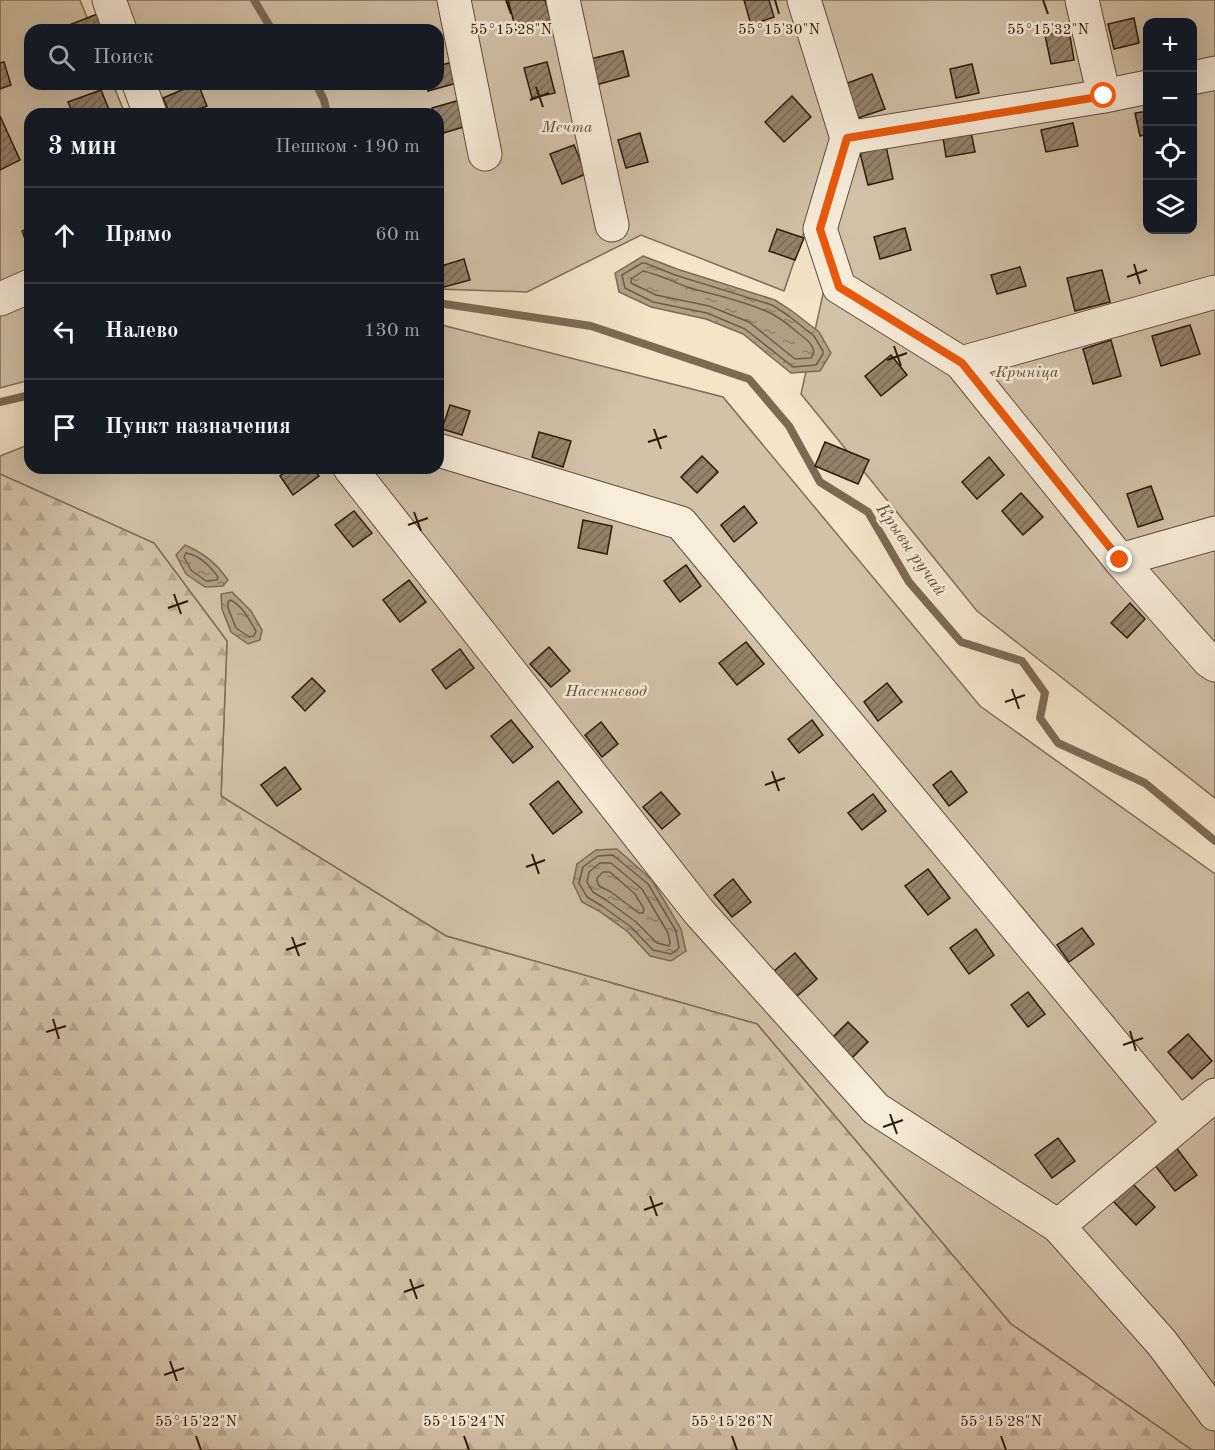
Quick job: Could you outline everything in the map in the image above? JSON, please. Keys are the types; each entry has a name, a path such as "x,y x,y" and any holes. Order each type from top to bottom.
{"street":[{"path":"109,0 118,24"},
{"path":"454,0 485,154"},
{"path":"563,0 612,225"},
{"path":"804,0 847,138 820,229 839,287 962,363 1120,560 1215,665"},
{"path":"1082,0 1101,85"},
{"path":"1197,77 1215,73"},
{"path":"847,138 1101,85 1143,87"},
{"path":"141,90 148,108"},
{"path":"0,299 24,289"},
{"path":"962,363 1215,292"},
{"path":"444,452 681,523 1180,1124"},
{"path":"355,474 699,912 876,1109 1058,1226 1162,1342 1215,1414"},
{"path":"1120,560 1215,533"},
{"path":"1058,1226 1215,1095"}],"green space":[{"path":"0,0 80,0 90,24 24,24 24,90 115,90 123,108 24,108 24,382 0,388"},
{"name":"Мечта","path":"119,0 1215,0 1215,64 1197,67 1197,18 1143,18 1143,77 838,132 784,291 641,235 527,292 444,289 444,108 159,108 152,90 444,90 444,24 128,24"},
{"name":"Крыніца","path":"1215,89 1215,798 977,611 801,394 856,144 1143,100 1143,234 1197,234 1197,91"},
{"name":"Насенневод","path":"444,326 723,397 980,706 1215,874 1215,1450 1192,1450 1011,1324 757,1024 446,936 221,796 227,641 154,543 0,474 0,456 24,446 24,474 444,474"},
{"path":"0,474 154,543 227,641 221,796 446,936 757,1024 1011,1324 1192,1450 0,1450"}],"water":[{"path":"643,256 775,300 819,332 831,353 820,371 791,373 743,334 706,319 651,307 619,292 615,273"},
{"path":"185,545 204,555 219,568 228,580 223,586 205,587 186,574 176,555"},
{"path":"232,592 251,611 262,630 260,640 248,644 231,632 222,609 221,594"},
{"path":"617,849 652,880 681,929 686,951 671,961 650,956 628,932 582,902 573,883 577,864 596,850"}],"building":[{"path":"508,0 545,0 551,20 516,30"},
{"path":"744,0 769,0 774,17 751,25"},
{"path":"97,14 101,24 72,24"},
{"path":"1134,18 1139,43 1114,49 1108,24"},
{"path":"1069,30 1074,60 1051,64 1045,35"},
{"path":"623,51 629,76 592,86 586,60"},
{"path":"4,62 11,85 0,89 0,63"},
{"path":"452,62 457,83 444,87 444,64"},
{"path":"547,62 555,93 532,98 524,68"},
{"path":"972,64 979,93 956,98 950,69"},
{"path":"872,74 885,109 858,118 845,84"},
{"path":"101,90 108,108 70,108 68,102"},
{"path":"182,90 200,90 207,106 167,108 163,98"},
{"path":"792,96 811,117 784,142 765,122"},
{"path":"460,100 467,126 444,133 444,108 432,108"},
{"path":"1143,112 1143,135 1140,136 1135,113"},
{"path":"0,116 20,160 0,170"},
{"path":"1073,123 1078,146 1046,152 1041,130"},
{"path":"971,132 975,152 946,157 943,137"},
{"path":"640,133 648,162 626,168 618,140"},
{"path":"574,145 586,174 562,184 550,154"},
{"path":"886,146 893,179 868,185 860,153"},
{"path":"905,228 911,250 880,259 874,237"},
{"path":"777,229 804,238 795,260 769,251"},
{"path":"464,259 470,280 444,287 444,265"},
{"path":"1020,267 1026,286 997,294 991,275"},
{"path":"1102,270 1110,302 1075,311 1067,278"},
{"path":"1190,325 1200,354 1161,366 1152,336"},
{"path":"1111,340 1121,376 1093,384 1083,349"},
{"path":"891,355 907,375 881,396 865,376"},
{"path":"450,405 470,411 462,435 444,430"},
{"path":"539,432 571,441 563,467 532,457"},
{"path":"825,442 869,460 858,484 815,466"},
{"path":"702,456 718,472 697,493 681,477"},
{"path":"989,457 1004,475 977,499 962,482"},
{"path":"283,474 318,474 319,476 293,495 280,476"},
{"path":"1151,486 1163,519 1138,527 1127,494"},
{"path":"1021,493 1043,517 1023,535 1002,511"},
{"path":"744,506 757,523 734,542 721,525"},
{"path":"354,511 372,533 353,547 335,525"},
{"path":"583,520 612,526 607,554 578,548"},
{"path":"686,565 701,586 680,602 664,581"},
{"path":"409,580 426,602 400,622 383,600"},
{"path":"1130,603 1145,619 1127,638 1111,623"},
{"path":"746,642 764,664 737,685 719,663"},
{"path":"549,647 570,671 551,687 530,664"},
{"path":"460,649 474,668 446,689 432,670"},
{"path":"312,678 325,691 305,711 292,697"},
{"path":"887,683 902,702 878,721 864,702"},
{"path":"511,720 533,747 513,763 491,736"},
{"path":"812,720 823,735 799,753 788,739"},
{"path":"601,722 618,744 602,757 585,735"},
{"path":"285,767 301,789 277,806 261,785"},
{"path":"951,771 967,792 949,806 933,785"},
{"path":"558,781 582,812 553,834 530,804"},
{"path":"661,792 680,814 662,829 643,807"},
{"path":"873,794 886,811 862,830 848,813"},
{"path":"928,869 950,898 928,915 905,886"},
{"path":"733,879 751,902 732,917 714,895"},
{"path":"1082,928 1094,944 1069,962 1057,945"},
{"path":"976,929 994,955 969,974 950,948"},
{"path":"795,953 817,979 796,997 774,971"},
{"path":"1028,992 1045,1014 1028,1027 1011,1005"},
{"path":"848,1022 868,1042 852,1058 832,1038"},
{"path":"1188,1034 1212,1061 1192,1079 1168,1052"},
{"path":"1058,1138 1075,1161 1052,1178 1035,1155"},
{"path":"1175,1146 1197,1175 1175,1191 1153,1163"},
{"path":"1132,1183 1155,1207 1136,1225 1113,1201"}],"waterway":[{"name":"Крывы ручай","path":"254,0 268,24"},
{"name":"Крывы ручай","path":"319,90 326,108"},
{"name":"Крывы ручай","path":"444,304 591,326 749,379 789,426 820,482 868,512 909,582 961,642 1022,661 1045,693 1040,718 1058,743 1145,783 1215,841"},
{"path":"0,402 24,396"}],"route":[{"path":"1104,96 847,138 820,229 839,287 962,363 1120,560"}]}
